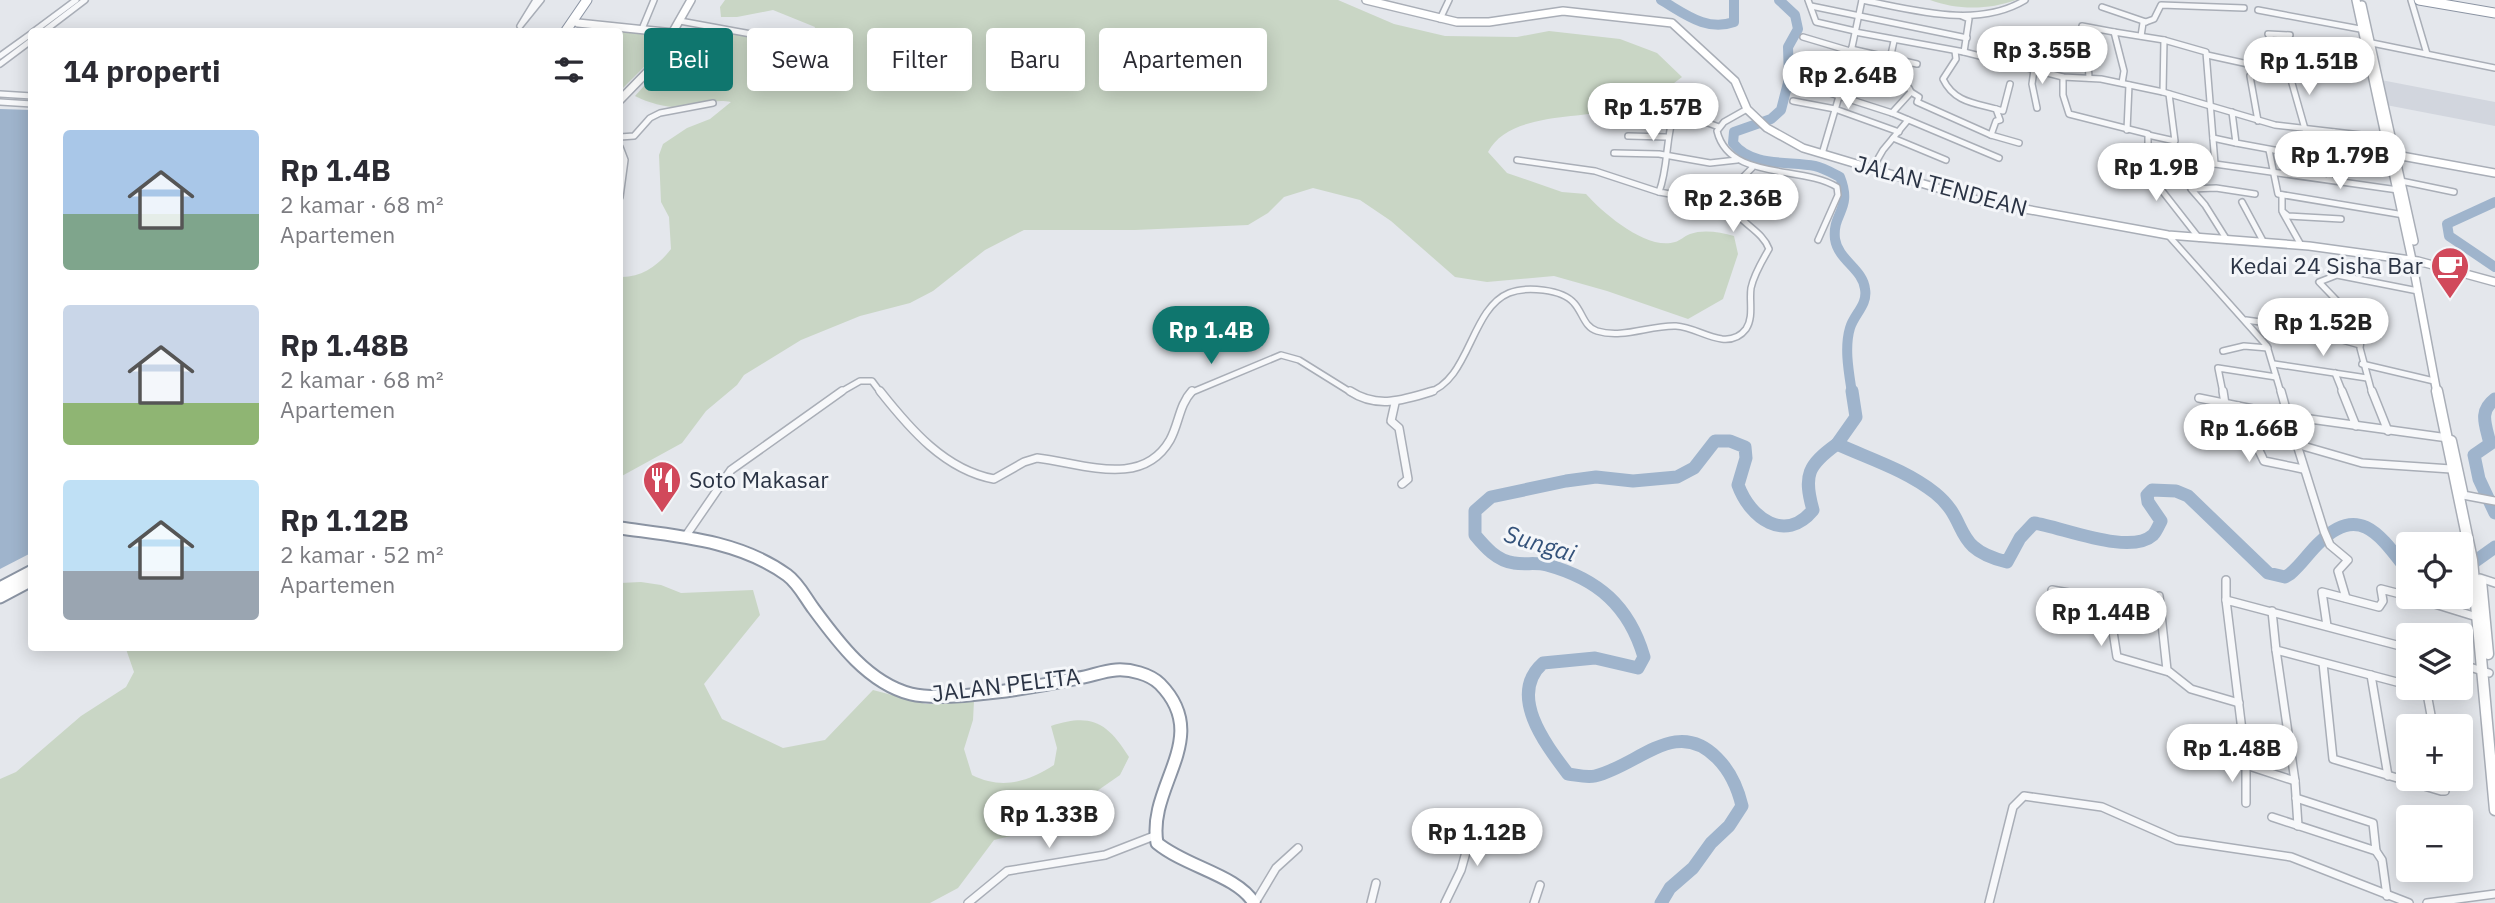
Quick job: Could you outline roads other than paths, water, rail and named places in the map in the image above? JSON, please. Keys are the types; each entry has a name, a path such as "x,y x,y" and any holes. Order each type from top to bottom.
{"highway":[{"path":"568,28 587,0"},
{"path":"575,28 594,0"},
{"path":"2419,0 2495,12"},
{"path":"2429,0 2448,4"},
{"name":"JALAN PELITA","path":"623,528 685,537 728,547 787,575 859,662 885,682 904,692 936,697 1079,679 1115,670 1141,673 1158,682 1175,704 1183,731 1181,747 1159,809 1154,836"},
{"path":"0,588 28,573"},
{"path":"0,597 28,582"},
{"path":"1154,836 1157,843 1168,853 1231,883 1248,894 1254,903"}],"street":[{"path":"38,28 75,3 85,0"},
{"path":"518,28 539,0"},
{"path":"578,23 642,29 654,0"},
{"path":"676,28 691,0"},
{"path":"1366,0 1440,19 1489,22 1563,10 1672,23 1735,81 1749,111 1767,128"},
{"path":"1440,19 1449,0"},
{"path":"1808,0 1816,22 1855,32 1964,52 2063,77 2122,83 2210,105 2258,121 2305,130 2388,138"},
{"path":"1822,154 1848,65 1862,0 1969,19 1964,52"},
{"path":"1957,15 2009,11 2025,0"},
{"path":"2356,0 2360,29 2367,42"},
{"path":"2361,0 2367,42 2415,261 2451,469 2486,604 2483,619 2495,810"},
{"path":"2411,0 2427,54"},
{"path":"47,28 75,3"},
{"path":"2141,36 2141,26 2154,19 2161,5 2177,3 2244,8"},
{"path":"1811,6 1967,38"},
{"path":"2102,7 2146,22"},
{"path":"2258,10 2360,29"},
{"path":"680,21 747,33"},
{"path":"2082,26 2164,40 2195,48 2207,55 2289,73"},
{"path":"2089,78 2087,44 2094,40 2095,29"},
{"path":"2114,32 2124,71 2122,83"},
{"path":"2290,35 2268,34 2283,55 2305,130"},
{"path":"0,56 28,35"},
{"path":"1803,37 1890,60 1917,64"},
{"path":"1992,60 1997,51 2007,52 2011,49 2009,40"},
{"path":"2063,77 2063,95 2069,114 2175,141 2166,93 2164,40"},
{"path":"1890,60 1894,41"},
{"path":"2367,42 2495,68"},
{"path":"0,64 28,43"},
{"path":"2041,72 2045,48"},
{"path":"1955,51 1954,63 1943,79 1947,88 1963,102 2003,111 2010,84"},
{"path":"2207,55 2215,164"},
{"path":"1894,80 1905,62"},
{"path":"1848,65 1894,80 1909,88 1919,97 1917,102 1927,108 1991,135 2019,143"},
{"path":"2034,70 2032,84 2037,108"},
{"path":"623,97 644,75"},
{"path":"2250,76 2258,121"},
{"path":"2127,130 2129,85"},
{"path":"1811,87 1840,94 1892,113 1999,158"},
{"path":"1892,113 1911,92"},
{"path":"0,94 28,96"},
{"path":"1659,192 1664,180 1666,137 1682,96"},
{"path":"1793,101 1835,109 1899,132"},
{"path":"0,102 28,104"},
{"path":"623,137 634,136 646,121 664,111 695,109 713,103"},
{"path":"1991,135 1996,121 2000,120 1996,109"},
{"path":"1675,111 1718,127 1749,111"},
{"path":"2232,112 2236,144"},
{"path":"1872,169 1908,120"},
{"path":"1718,127 1718,137 1722,144 1737,160 1752,168 1815,177 1837,187 1838,195 1825,218 1818,240"},
{"name":"JALAN TENDEAN","path":"1767,128 1789,143 1981,201 2168,236 2301,245 2415,261"},
{"path":"2213,138 2340,161 2334,132"},
{"path":"2148,135 2148,151 2156,183 2199,238"},
{"path":"1628,136 1666,137"},
{"path":"1893,138 1946,160"},
{"path":"2388,138 2396,155 2400,190"},
{"path":"2269,150 2277,194 2405,215"},
{"path":"2148,151 2215,164 2400,190"},
{"path":"1614,153 1664,155 1714,164 1737,160"},
{"path":"623,155 623,172"},
{"path":"2396,155 2495,173"},
{"path":"1517,160 1595,172 1659,192 1731,205"},
{"path":"2326,160 2330,179"},
{"path":"685,537 731,470 829,399 860,381 872,381 929,445 966,470 989,480 997,479 1024,462 1037,458 1124,469 1142,468 1171,440 1183,400 1193,390 1281,355 1299,360 1357,396 1395,402 1434,391 1443,386 1463,357 1491,306 1506,294 1519,290 1538,290 1567,297 1575,304 1585,324 1602,333 1665,325 1691,328 1724,340 1742,334 1749,323 1754,277 1769,248 1763,237 1740,222 1731,205 1740,180 1752,168"},
{"path":"1771,207 1780,187 1781,174"},
{"path":"2401,181 2454,192"},
{"path":"2227,240 2191,189 2216,188 2255,194"},
{"path":"2282,195 2282,211 2301,245"},
{"path":"2242,202 2263,242"},
{"path":"2282,211 2290,216 2341,219"},
{"path":"2168,236 2268,348 2324,531 2330,545 2348,560 2338,572 2346,598"},
{"path":"2415,261 2495,282"},
{"path":"2415,261 2417,291 2432,357 2434,381 2447,438 2467,496 2474,560"},
{"path":"2388,431 2362,365 2359,332 2363,319 2344,308 2319,281 2337,275 2417,291"},
{"path":"2244,320 2296,327 2360,345"},
{"path":"2223,351 2238,346 2268,348"},
{"path":"2274,364 2367,378"},
{"path":"2362,365 2434,381"},
{"path":"2225,404 2218,368 2276,377"},
{"path":"2335,373 2356,426"},
{"path":"2199,398 2288,416 2447,438"},
{"path":"1395,402 1391,421 1399,428 1408,479 1402,484"},
{"path":"2238,406 2264,461 2303,468"},
{"path":"2296,444 2362,463 2451,469"},
{"path":"2467,496 2495,501"},
{"path":"2478,576 2495,583"},
{"path":"2226,580 2226,600 2246,765 2246,803"},
{"path":"2327,626 2322,592 2379,607 2383,601 2381,589 2396,593"},
{"path":"2052,590 2108,600 2118,657 2169,672"},
{"path":"2159,596 2165,666 2169,672 2191,689 2239,703"},
{"path":"2226,600 2396,645"},
{"path":"2451,609 2483,619"},
{"path":"2272,611 2295,781 2298,826"},
{"path":"2276,650 2396,682"},
{"path":"2323,663 2333,759 2396,778"},
{"path":"2473,668 2487,673"},
{"path":"2487,673 2495,739"},
{"path":"2371,675 2388,776"},
{"path":"2246,765 2295,781"},
{"path":"1989,903 2013,807 2024,796 2102,807 2177,840 2265,850 2291,857 2409,903"},
{"path":"2296,798 2373,823 2376,851 2382,860 2386,896"},
{"path":"2272,817 2376,851"},
{"path":"1446,903 1461,870 1475,820"},
{"path":"968,903 1007,871 1105,855 1154,836"},
{"path":"1254,903 1276,868 1298,848"},
{"path":"1371,903 1376,883"},
{"path":"1534,903 1540,885"},
{"path":"2427,903 2495,894"}],"water":[{"path":"0,109 28,110 28,555 0,569"}],"waterway":[{"path":"1661,0 1696,20 1714,25 1734,22 1734,0"},
{"path":"1779,0 1795,15 1798,29 1788,47 1789,79 1781,110 1771,119 1734,132 1733,143 1741,151 1760,160 1815,166 1840,177 1844,197 1836,223 1835,239 1841,253 1860,276 1865,289 1863,305 1848,336 1852,393"},
{"path":"2495,202 2447,224 2449,236 2495,267"},
{"path":"1837,444 1856,417 1852,391"},
{"path":"2495,399 2485,414 2490,444 2474,455 2479,479 2495,513"},
{"name":"Sungai","path":"1661,903 1670,888 1693,868 1711,843 1729,826 1742,806 1733,780 1717,758 1702,746 1687,742 1657,748 1595,776 1568,774 1534,720 1529,705 1533,676 1543,663 1595,658 1638,668 1644,657 1638,639 1630,623 1609,597 1582,578 1543,564 1508,562 1487,549 1475,535 1475,511 1491,497 1566,481 1596,477 1633,481 1677,477 1694,468 1715,441 1730,441 1745,447 1746,458 1738,485 1751,508 1770,523 1791,525 1813,510 1808,488 1810,472 1820,458 1837,444"},
{"path":"1837,444 1900,471 1924,485 1946,504 1969,542 1989,556 2007,562 2020,538 2034,523 2095,538 2129,543 2142,541 2153,535 2161,521 2148,502 2147,495 2152,490 2176,491 2188,496 2268,573 2285,577 2290,574 2320,542 2334,530 2347,525 2359,525 2369,529 2396,556"},
{"path":"2473,563 2495,547"}],"place":[{"name":"Kedai 24 Sisha Bar","path":"2450,300"},
{"name":"Soto Makasar","path":"662,514"}]}
